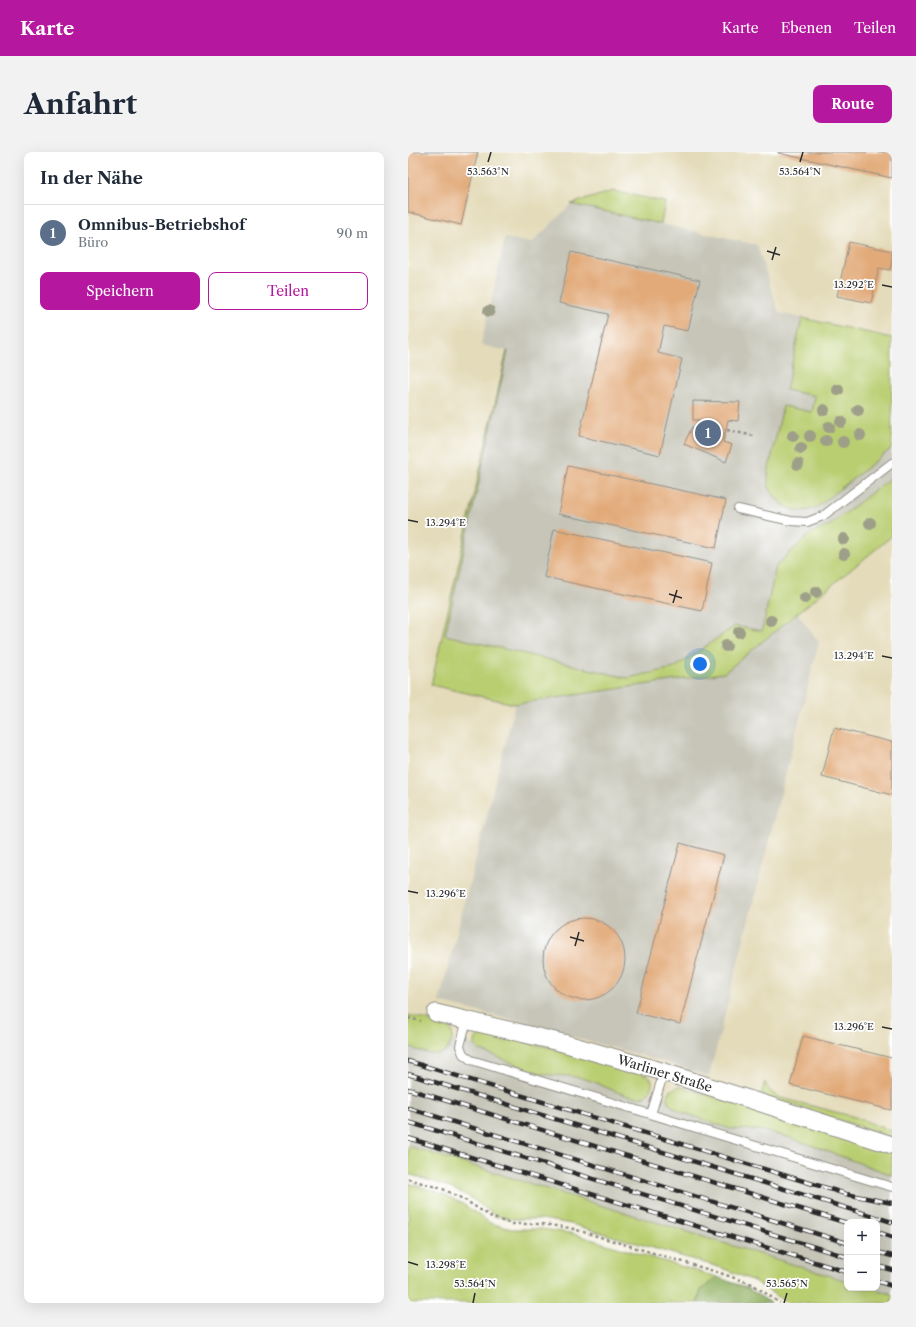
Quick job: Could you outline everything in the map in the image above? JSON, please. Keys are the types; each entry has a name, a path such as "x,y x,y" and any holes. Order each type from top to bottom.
{"street":[{"name":"Warliner Straße","path":"436,1013 563,1043 664,1072 892,1145"}],"lane":[{"path":"738,509 791,521 807,522 823,516 892,463"},
{"path":"467,1020 460,1046 463,1054 471,1060 892,1187"},
{"path":"651,1114 664,1072"}],"path":[{"path":"727,430 754,436"},
{"path":"408,1179 443,1189 465,1200 493,1218 512,1224 542,1224 585,1232 752,1284 780,1303"}],"shaded area":[{"path":"408,152 892,152 892,1175 791,1138 567,1075 552,1075 408,1047"},
{"path":"613,191 665,202 661,224 757,245 779,313 892,338 892,536 797,613 819,642 709,1077 668,1063 520,1022 439,1002 515,705 431,685 507,351 481,345 505,238 532,243 571,204"},
{"path":"452,1040 475,1045 479,1050 552,1075 567,1075 585,1079 629,1096 639,1098 645,1096 649,1092 667,1097 669,1104 730,1129 759,1130 791,1138 892,1175 892,1294 880,1291 880,1219 844,1219 844,1280 408,1146 408,1047 434,1055 449,1047"}],"green space":[{"path":"613,191 665,202 661,224 571,204"},
{"path":"802,318 892,338 892,448 817,507 799,511 783,505 773,494 769,487 768,473 783,406 812,412 815,396 786,390"},
{"path":"507,351 445,635 627,678 674,668 735,626 762,631 776,566 811,533 831,524 892,477 892,536 724,673 515,704 431,685"},
{"path":"408,1015 448,1025 452,1033 452,1039 445,1052 434,1054 408,1047"},
{"path":"483,1034 553,1048 647,1075 651,1079 652,1085 646,1095 642,1097 634,1097 579,1077 540,1073 479,1050 475,1045 475,1041"},
{"path":"765,1082 771,1092 781,1098 855,1117 892,1131 892,1137 761,1095"},
{"path":"679,1086 892,1153 892,1175 791,1138 759,1130 730,1129 681,1112 669,1104 667,1097 670,1091"},
{"path":"408,1146 844,1280 844,1291 880,1291 892,1294 892,1303 787,1303 754,1281 722,1268 571,1224 542,1219 513,1219 496,1216 468,1196 444,1185 408,1174"},
{"path":"408,1183 441,1193 463,1204 490,1223 511,1229 542,1229 570,1233 717,1277 701,1290 697,1303 408,1303"},
{"path":"717,1277 747,1288 771,1303 697,1303 701,1290"}],"building":[{"path":"408,152 478,152 461,225 408,212"},
{"path":"892,152 892,178 778,153"},
{"path":"849,242 892,251 890,270 879,268 871,303 837,296"},
{"path":"571,252 700,280 688,331 664,326 658,353 682,359 660,455 579,436 608,314 559,303"},
{"path":"693,401 740,402 738,421 728,420 723,442 732,445 726,462 684,444 692,427 699,430 701,420 693,420"},
{"path":"568,466 726,500 716,548 558,514"},
{"path":"554,529 712,563 702,611 544,577"},
{"path":"834,728 892,742 892,795 822,777"},
{"path":"680,843 724,855 680,1024 636,1013"},
{"path":"576,918 592,918 607,925 618,936 625,951 625,967 622,975 613,988 600,997 592,1000 576,1000 561,993 550,982 543,967 543,951 550,936 561,925"},
{"path":"803,1036 892,1058 891,1110 790,1085"}],"railway":[{"path":"408,1061 846,1194 892,1203"},
{"path":"408,1074 892,1222"},
{"path":"408,1089 844,1222"},
{"path":"408,1108 844,1242"},
{"path":"408,1122 844,1256"},
{"path":"408,1138 844,1271"},
{"path":"880,1233 892,1237"},
{"path":"880,1253 892,1256"},
{"path":"880,1267 892,1270"},
{"path":"880,1282 892,1286"}],"place":[{"name":"Omnibus-Betriebshof","path":"708,433"}]}
